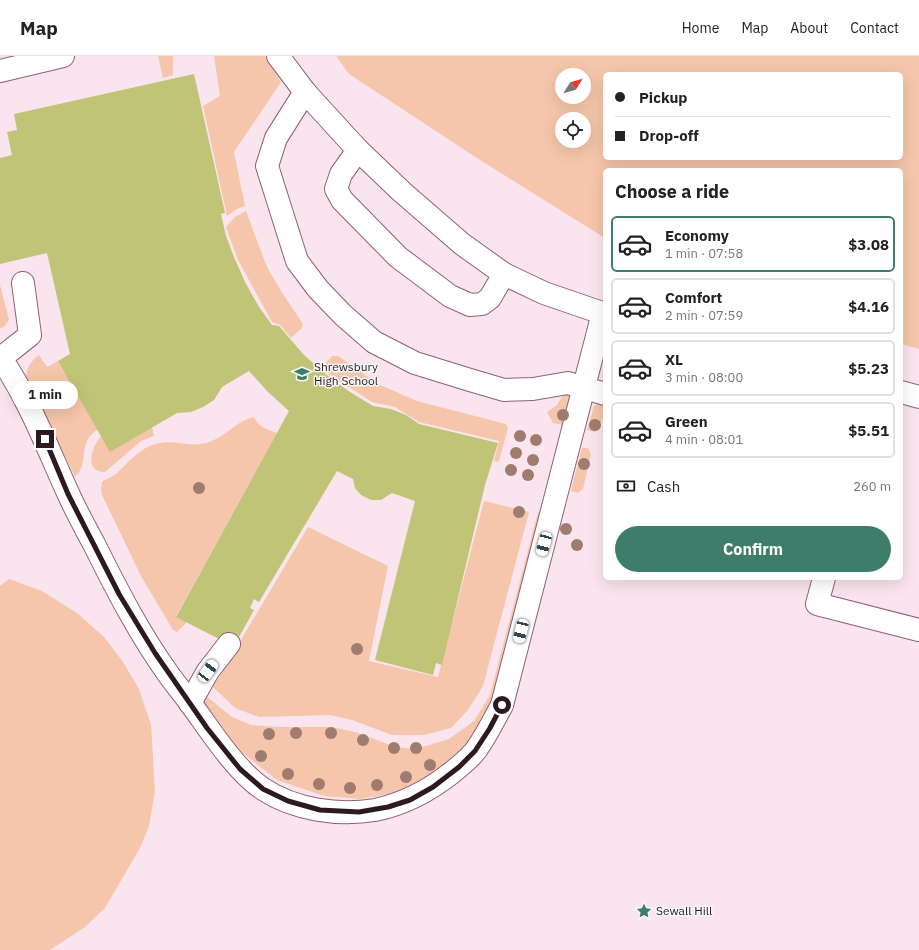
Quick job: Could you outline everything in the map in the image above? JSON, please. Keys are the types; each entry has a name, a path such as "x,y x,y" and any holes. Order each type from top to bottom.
{"street":[{"path":"0,70 63,56"},
{"path":"278,56 304,92 358,150 435,222 462,244 504,274 544,293 603,314"},
{"path":"304,92 276,138 267,166 297,261 318,289 342,316 374,342 415,363 470,380 504,390 533,389 568,383 603,393"},
{"path":"358,150 340,174 336,189 342,200 398,257 450,296 470,305 482,304 490,298 504,274"},
{"path":"24,283 30,335 0,358 16,382 45,439 68,494 119,594 165,669 207,728 240,769 263,789 288,801 320,810 359,812 388,807 410,800 433,787 459,767 475,751 490,728 502,705 603,318"},
{"path":"903,393 919,397"},
{"path":"823,580 817,604 919,630"},
{"path":"190,703 208,671 229,644"}],"shaded area":[{"path":"158,56 173,56 173,75 163,78"},
{"path":"214,56 265,56 281,82 234,152 245,206 237,209 227,216 203,106 220,96"},
{"path":"336,56 919,56 919,349 903,345 903,168 603,168 603,237 480,160 349,74"},
{"path":"246,211 267,267 303,324 302,328 291,338 280,325 272,322 238,260 226,227 235,217"},
{"path":"0,285 9,320 4,327 0,328"},
{"path":"39,355 47,367 58,361 98,429 87,441 81,469 75,477 26,377 30,364"},
{"path":"332,356 338,356 378,384 417,401 506,424 508,428 499,461 494,461 499,441 419,422 395,407 372,402 321,369"},
{"path":"563,395 571,395 567,426 553,423 547,412 557,405"},
{"path":"599,403 603,404 603,417 595,432 587,430 594,406"},
{"path":"254,417 266,429 277,433 176,616 187,622 177,632 173,630 141,576 102,495 102,482 116,474 147,447 166,442 192,444 205,443 212,441 243,421"},
{"path":"152,427 154,436 141,441 105,472 98,471 94,468 92,463 93,451 98,439 102,435"},
{"path":"582,448 588,448 591,454 583,489 578,493 571,491"},
{"path":"484,501 529,512 483,686 468,710 451,728 424,735 392,735 352,720 330,715 259,717 235,708 213,687 308,527 388,566 369,661 438,677"},
{"path":"538,512 544,515 498,694 472,740 449,765 424,782 395,793 359,799 324,796 277,780 240,751 204,702 206,696 232,717 251,725 280,727 332,727 355,732 396,747 416,749 449,739 474,721 490,695"},
{"path":"9,579 42,591 77,613 104,637 123,662 139,689 151,725 155,791 149,826 140,848 105,908 85,927 50,950 0,950 0,586"}],"building":[{"name":"Shrewsbury High School","path":"194,74 225,213 221,214 226,236 245,282 259,307 272,325 279,326 304,355 328,376 373,406 391,409 406,415 419,424 498,443 485,485 442,665 436,663 433,675 375,660 415,501 392,493 381,500 371,500 361,495 355,488 353,479 337,471 259,602 254,599 250,608 254,610 233,648 229,644 176,617 289,411 267,391 249,371 222,387 214,400 203,407 191,412 177,413 110,452 58,361 70,354 47,253 0,264 0,158 12,155 7,132 17,130 14,114"}],"place":[{"name":"Shrewsbury High School","path":"302,374"},
{"name":"Sewall Hill","path":"644,911"}],"route":[{"path":"45,439 68,494 119,594 155,653 207,728 240,769 263,789 288,801 320,810 359,812 388,807 410,800 433,787 459,767 475,751 490,728 502,705"}]}
